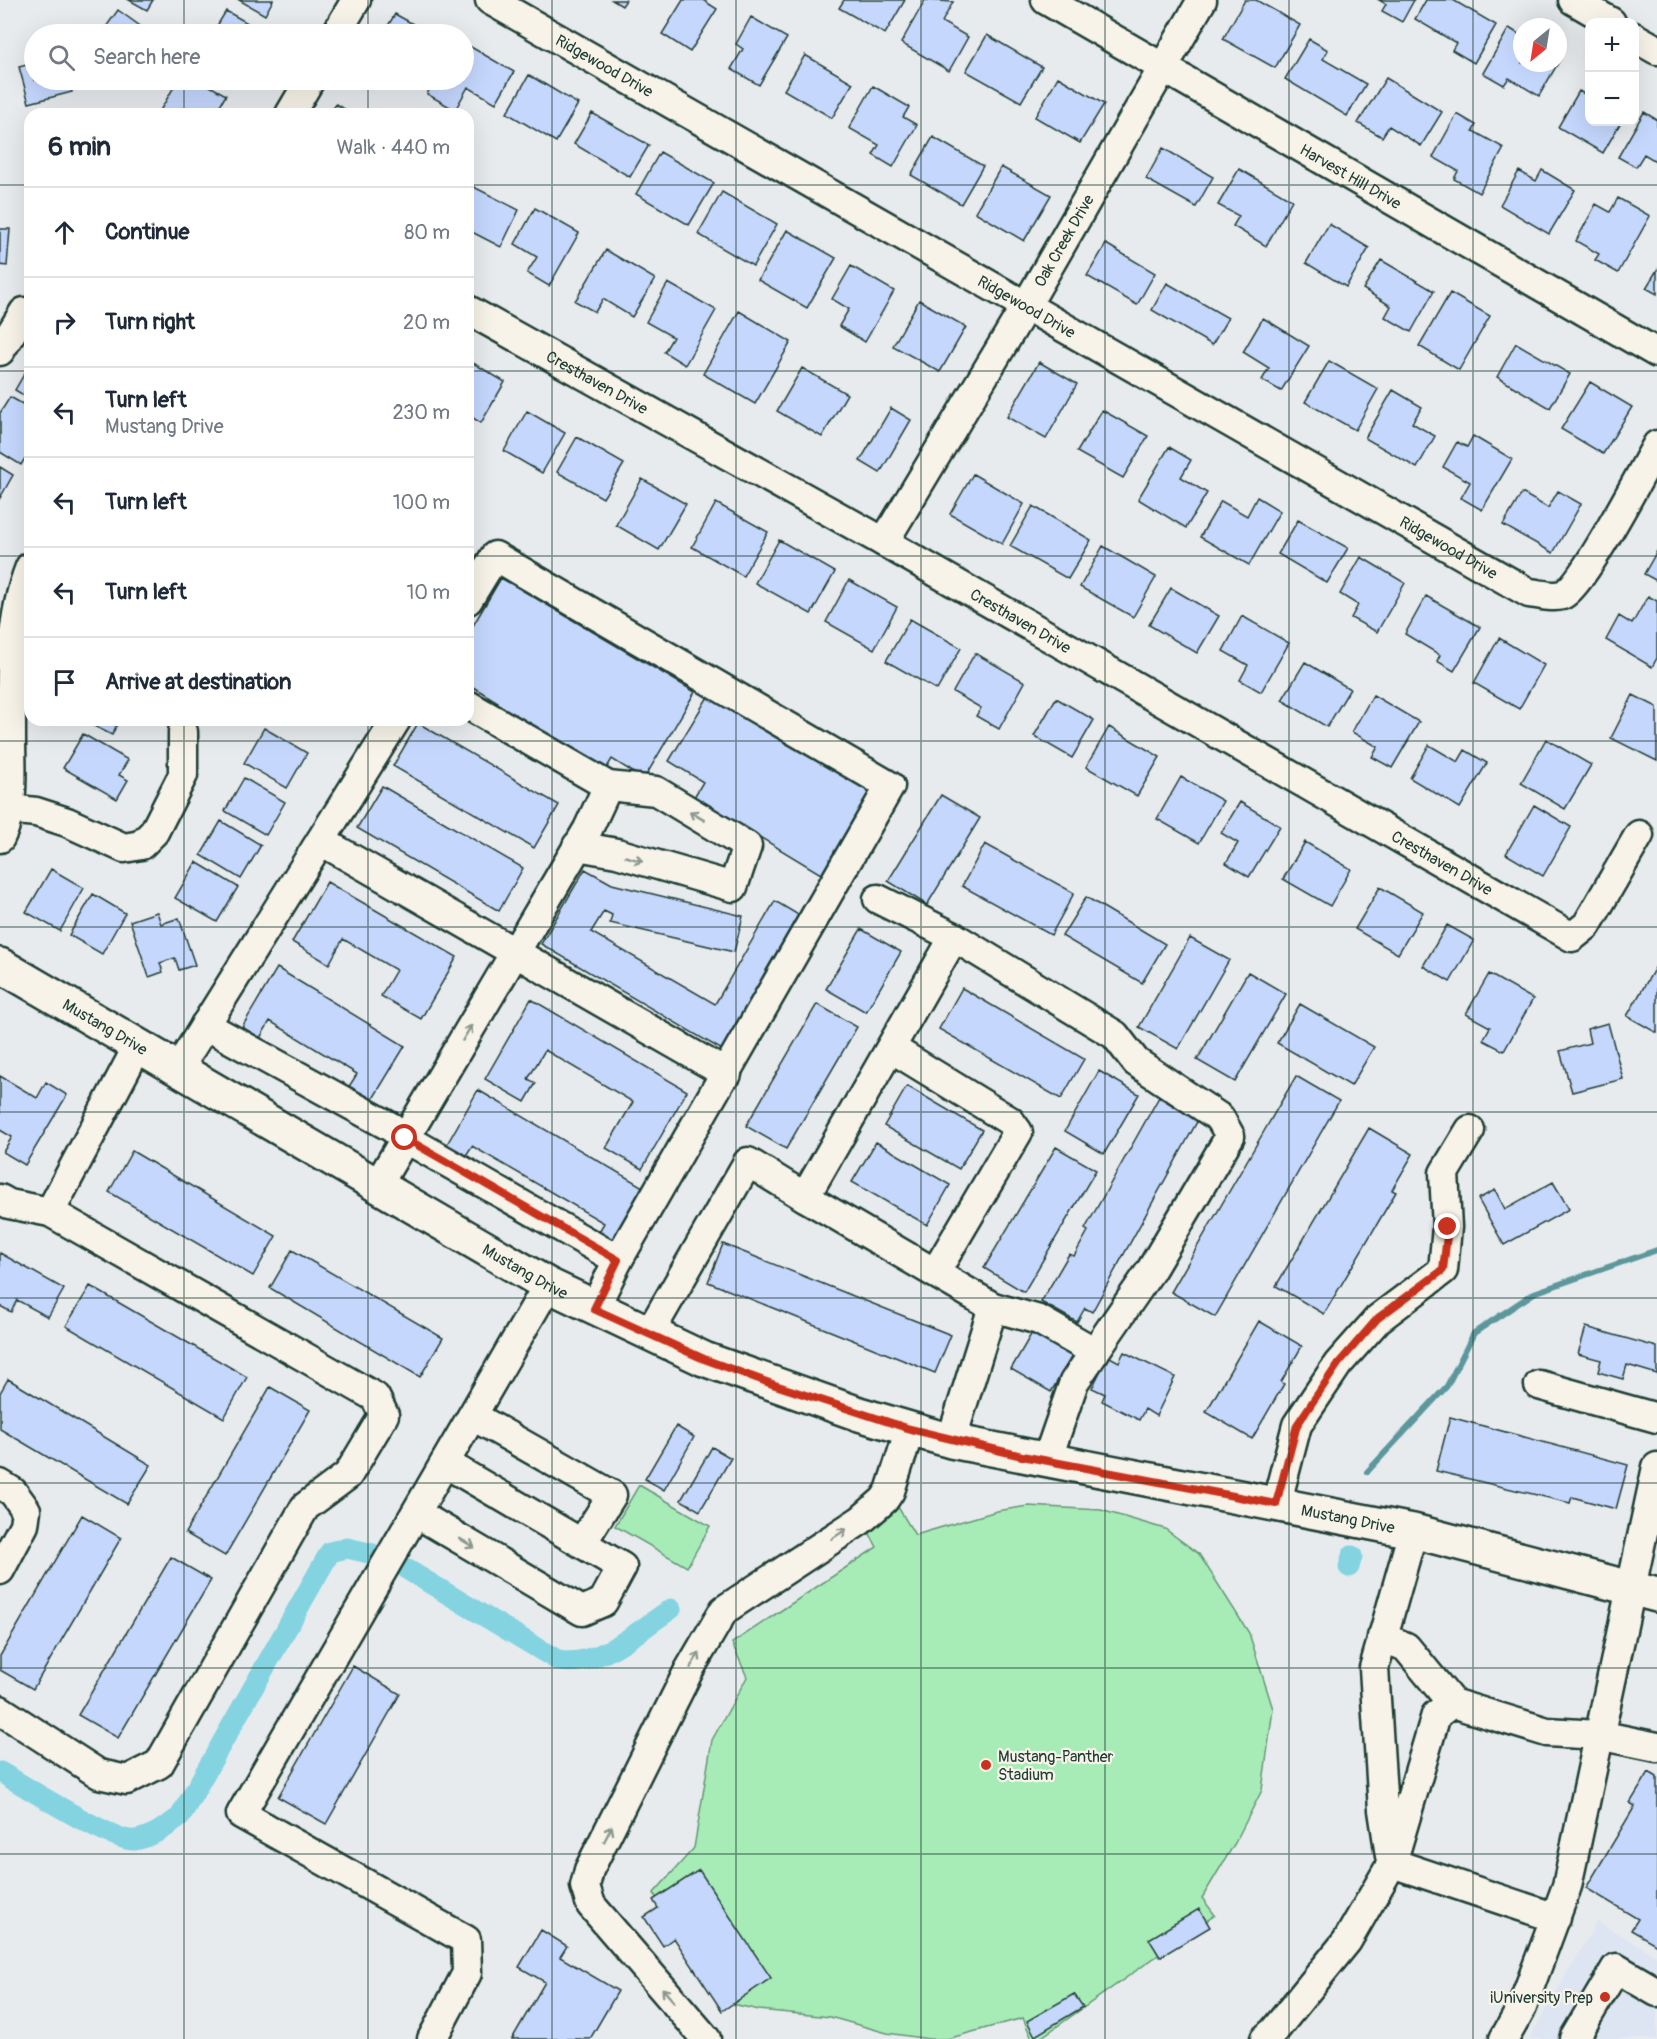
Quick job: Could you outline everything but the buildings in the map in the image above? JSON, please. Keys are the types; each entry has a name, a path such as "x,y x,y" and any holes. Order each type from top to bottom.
{"main road":[{"name":"Mustang Drive","path":"0,965 548,1286 704,1359 775,1385 951,1441 1413,1531 1644,1591"}],"street":[{"path":"342,24 356,0"},
{"name":"Ridgewood Drive","path":"490,0 1027,304 1529,593 1552,596 1567,591 1584,571 1657,446"},
{"name":"Harvest Hill Drive","path":"1046,0 1657,353"},
{"name":"Oak Creek Drive","path":"884,542 1027,304 1202,0"},
{"path":"1573,0 1604,18"},
{"path":"1639,39 1657,50"},
{"path":"294,108 304,90"},
{"path":"0,351 24,312"},
{"name":"Cresthaven Drive","path":"474,313 884,542 1572,937 1587,925 1639,835"},
{"path":"474,590 495,556 890,786 727,1074 618,1260 594,1309"},
{"path":"0,838 8,809 5,685 24,590"},
{"path":"474,708 608,786 656,791 747,846 733,887 617,853 577,846"},
{"path":"178,1070 392,726"},
{"path":"8,809 36,812 67,822 124,848 141,845 154,832 183,774 183,732"},
{"path":"370,1182 507,946 577,846 608,786"},
{"path":"321,841 727,1074"},
{"path":"878,899 954,937 1115,1035 1136,1062 1220,1118 1230,1136 1151,1270 1074,1382 1047,1460"},
{"path":"805,1197 954,937"},
{"path":"206,1025 618,1260"},
{"path":"50,1212 138,1046"},
{"path":"891,1048 1010,1120 1018,1132 935,1274"},
{"path":"1276,1504 1297,1425 1338,1364 1378,1318 1443,1270 1448,1227 1444,1173 1470,1130"},
{"path":"649,1334 748,1162 993,1308 1039,1320 1095,1352"},
{"path":"0,1199 9,1204 50,1212 375,1397 384,1415 348,1475 305,1507 159,1764 127,1780 99,1774 0,1710"},
{"path":"432,2039 467,1973 466,1940 241,1814 548,1286"},
{"path":"951,1441 993,1308"},
{"path":"1539,1385 1657,1418"},
{"path":"473,1416 612,1495 582,1543"},
{"path":"706,2039 591,1905 585,1886 589,1870 689,1670 724,1610 861,1520 884,1500 890,1491 910,1429"},
{"path":"416,1513 582,1611 603,1602 622,1567 446,1463"},
{"path":"1504,2039 1522,2007 1568,1886 1599,1735 1644,1591 1657,1467"},
{"path":"0,1484 13,1492 26,1510 24,1525 0,1570"},
{"path":"1392,1863 1383,1810 1374,1668 1413,1531"},
{"path":"1382,1638 1406,1647 1452,1703 1547,1732 1599,1735 1657,1747"},
{"path":"1264,2039 1274,2031 1347,1941 1392,1863 1436,1715 1452,1703"},
{"path":"1392,1863 1556,1918"},
{"path":"1574,2039 1616,1968 1657,1992"}],"shaded area":[{"name":"iUniversity Prep","path":"1597,1921 1657,1956 1657,2039 1529,2039"}],"green space":[{"path":"639,1485 710,1526 687,1567 615,1526"},
{"name":"Mustang-Panther Stadium","path":"1028,1506 1101,1510 1165,1529 1199,1554 1249,1633 1273,1709 1262,1790 1235,1843 1202,1898 1215,1915 1039,2039 1032,2039 1023,2018 947,2039 929,2039 887,2033 830,2017 759,2010 719,2001 663,1915 654,1893 694,1848 712,1740 747,1677 732,1643 877,1547 864,1523 898,1507 915,1535 997,1511"}],"waterway":[{"path":"1367,1472 1447,1386 1474,1333 1534,1293 1657,1250"},
{"path":"0,1772 68,1812 124,1838 135,1840 159,1831 180,1817 330,1552 347,1548 373,1554"},
{"path":"1349,1567 1352,1556"},
{"path":"408,1570 559,1661 574,1662 604,1653 632,1637 671,1609"}],"place":[{"name":"Mustang-Panther Stadium","path":"986,1765"},
{"name":"iUniversity Prep","path":"1605,1997"}],"route":[{"path":"405,1138 618,1260 594,1309 704,1359 859,1414 951,1441 1276,1504 1297,1425 1338,1364 1378,1318 1443,1270 1448,1227"}]}
